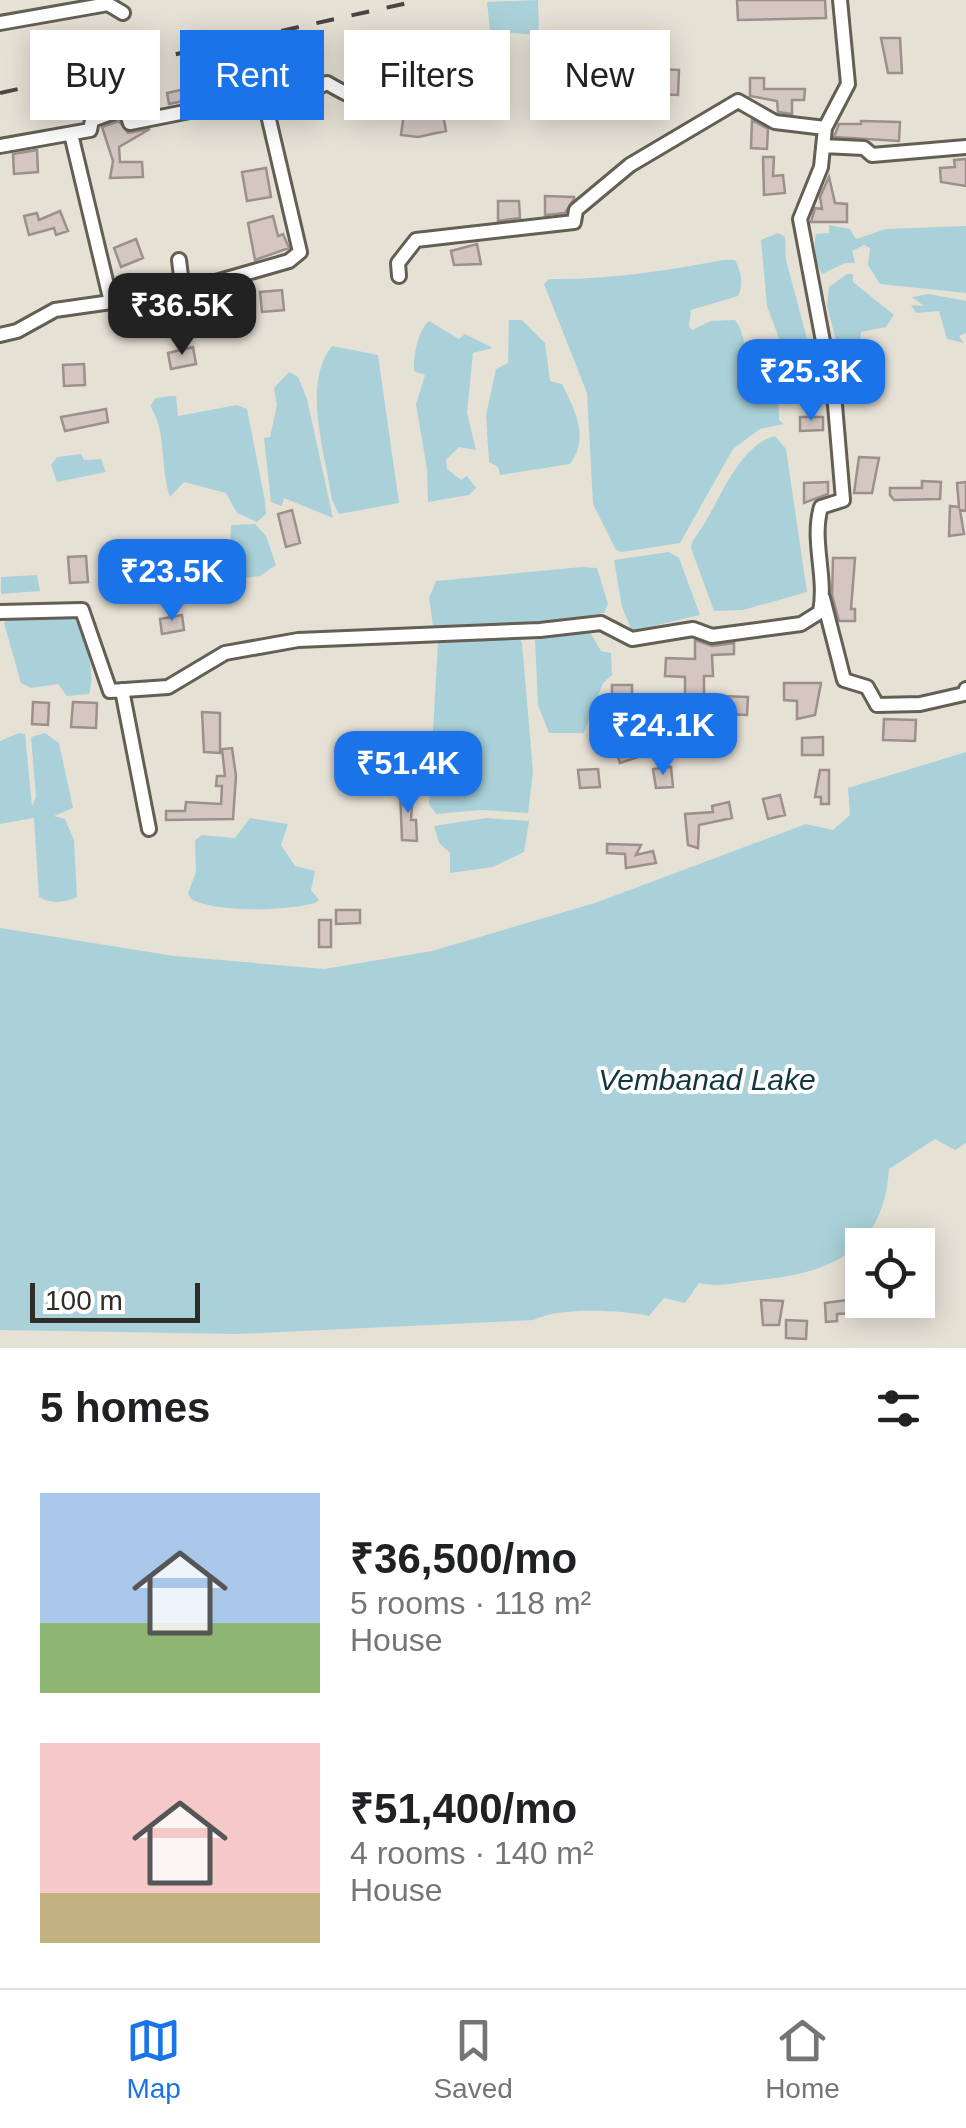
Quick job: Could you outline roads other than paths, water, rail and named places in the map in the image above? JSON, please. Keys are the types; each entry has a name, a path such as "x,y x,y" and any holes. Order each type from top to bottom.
{"street":[{"path":"840,0 848,84 825,128 821,167 800,219 835,405 843,500 820,507 815,526 823,596 844,680 867,686 877,705 920,704 964,694 966,689"},
{"path":"0,23 108,4 122,13"},
{"path":"400,276 398,263 416,240 574,222 576,210 630,164 738,101 775,122 825,128"},
{"path":"0,146 90,130 92,120 125,108 130,123 180,113"},
{"path":"0,334 18,331 56,310 110,302 132,306 289,262 300,252 269,120"},
{"path":"71,134 110,302"},
{"path":"823,146 864,148 872,154 966,147"},
{"path":"179,260 183,292"},
{"path":"0,612 82,610 110,691 168,687 226,653 298,640 540,630 601,622 632,639 693,630 712,636 801,624 820,612 823,596"},
{"path":"122,690 149,828"}],"water":[{"path":"538,0 539,30 530,30 530,34 490,30 487,2"},
{"path":"829,225 850,229 856,239 886,229 966,226 966,293 880,284 868,265 870,248 864,245 852,251 855,263 845,263 822,274 815,238 816,234 829,233"},
{"path":"778,233 785,237 786,260 818,380 796,384 767,306 761,240"},
{"path":"735,260 737,264 741,282 738,296 691,310 689,326 692,330 711,321 735,320 749,358 777,397 779,420 784,424 760,429 733,449 680,543 616,550 593,504 587,393 544,284 549,279 636,274"},
{"path":"853,274 853,282 894,315 886,327 861,332 860,355 839,352 827,306 829,287"},
{"path":"929,294 966,301 966,333 959,336 964,343 947,339 939,311 916,313 911,305 924,306 912,297"},
{"path":"509,320 522,320 545,343 550,381 562,384 572,404 580,434 570,464 500,475 498,467 489,462 486,415 496,369 508,363"},
{"path":"429,321 459,339 465,334 493,348 473,353 467,413 476,450 459,447 446,460 447,469 461,480 467,476 476,488 469,495 428,502 427,469 416,404 425,375 414,371 414,365 419,337"},
{"path":"332,346 378,355 399,503 339,514 332,500 317,400 323,362"},
{"path":"289,372 298,377 307,399 333,518 284,498 282,506 271,502 264,438 270,437 277,405 274,388"},
{"path":"176,396 178,416 237,405 247,409 265,501 266,514 257,522 237,513 226,493 184,482 170,497 159,427 150,406 156,398"},
{"path":"775,436 786,449 807,592 743,610 714,611 691,548 693,540 748,453"},
{"path":"81,454 84,460 101,459 106,472 57,482 51,465 57,457"},
{"path":"255,524 266,536 276,565 260,576 236,579 229,569 231,525"},
{"path":"669,552 679,558 700,615 632,631 622,607 614,560"},
{"path":"597,568 608,604 604,613 541,622 433,626 429,598 436,581"},
{"path":"37,575 40,591 1,594 1,577"},
{"path":"10,615 74,615 89,654 89,694 67,696 58,684 31,688 21,683 4,623"},
{"path":"589,630 601,651 611,653 612,675 603,683 584,733 549,733 538,705 535,640"},
{"path":"444,637 519,637 522,643 533,772 528,813 482,810 436,814 429,804 438,642"},
{"path":"672,699 698,710 714,699 712,718 720,721 666,736 654,703"},
{"path":"45,733 59,743 73,808 54,816 65,819 74,840 77,897 67,901 39,897 34,818 0,824 0,741 25,734 32,806 36,797 31,737"},
{"name":"Vembanad Lake","path":"966,752 966,1143 955,1150 935,1139 889,1169 877,1220 872,1228 845,1228 845,1255 785,1277 722,1285 699,1283 685,1303 664,1298 649,1316 574,1311 534,1320 238,1334 0,1330 0,928 174,956 324,969 432,951 595,903 806,824 833,830 850,815 848,788"},
{"path":"250,818 288,824 281,845 295,866 315,871 311,890 319,900 303,906 252,909 217,907 191,899 188,893 196,872 195,840 202,835 235,838"},
{"path":"486,818 529,821 524,852 493,867 450,873 450,853 439,843 434,826"}],"railway":[{"path":"0,93 421,0"}]}
